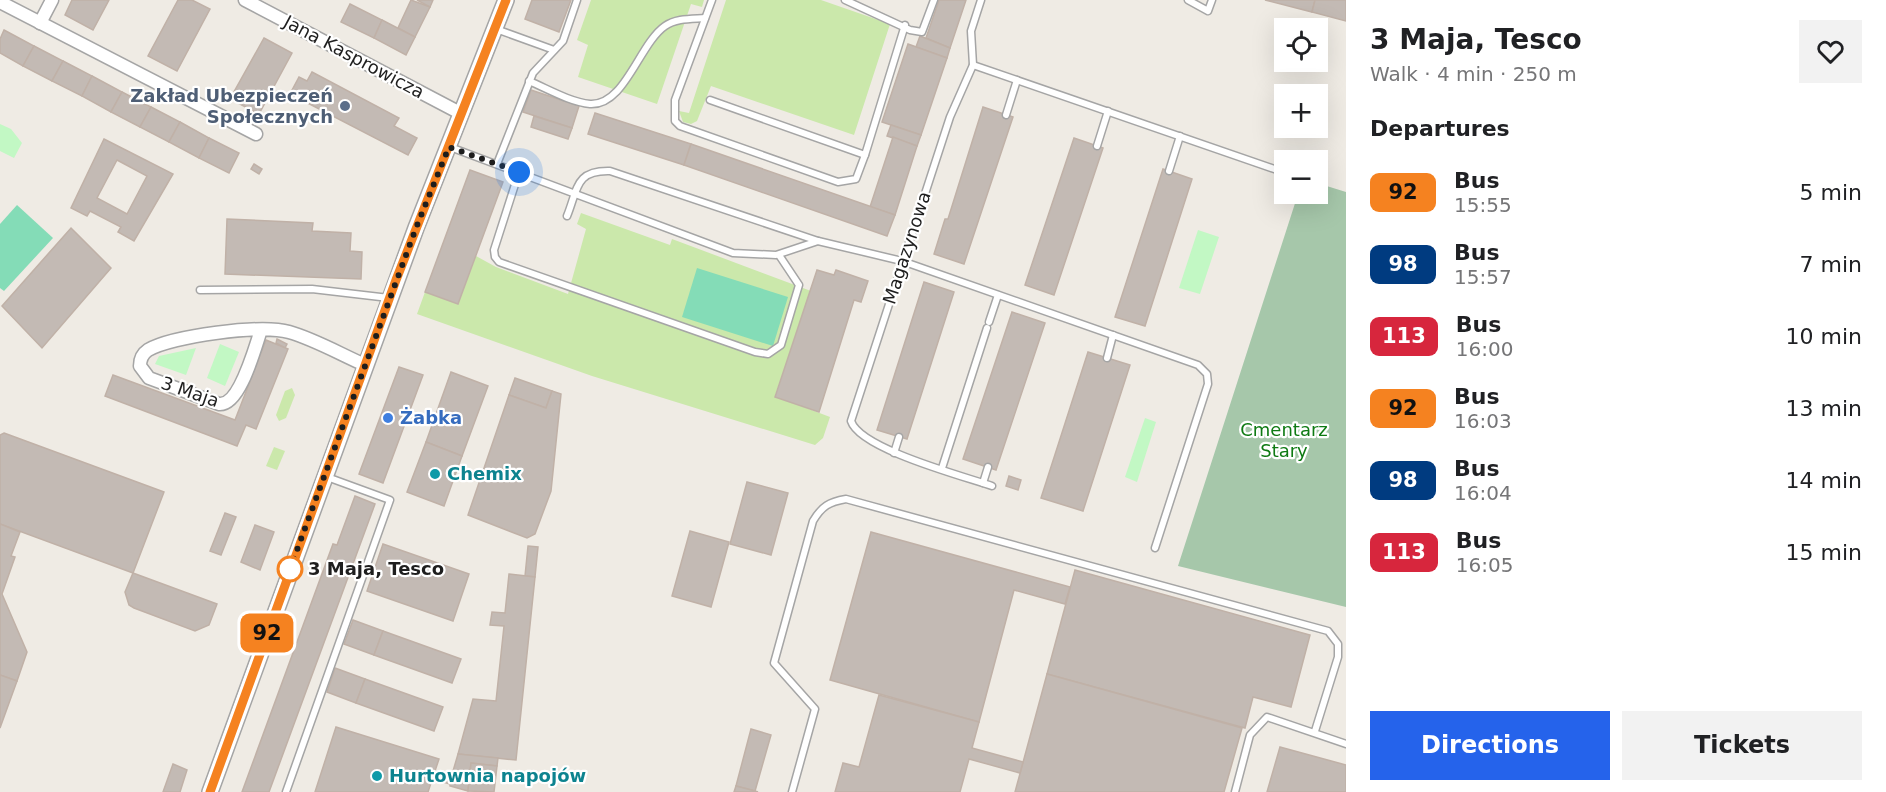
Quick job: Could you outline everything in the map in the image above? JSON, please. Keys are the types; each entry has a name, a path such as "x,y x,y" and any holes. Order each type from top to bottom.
{"street":[{"path":"40,23 52,0"},
{"name":"Jana Kasprowicza","path":"246,0 462,114"},
{"path":"210,792 390,298 506,0"},
{"path":"0,2 256,134"},
{"name":"3 Maja","path":"261,330 237,394 227,404 219,404 149,378 140,366 142,355 152,349 213,334 261,330 288,332 365,365"}],"lane":[{"path":"497,164 529,81 533,73 563,41 577,0"},
{"path":"712,0 675,100 674,114 680,126 838,182 856,179 905,25"},
{"path":"845,0 905,25 910,30 921,32 934,0"},
{"name":"Magazynowa","path":"894,453 858,432 852,426 851,417 950,117 973,64 971,31 981,0"},
{"path":"1188,0 1208,11 1212,0"},
{"path":"529,81 568,98 591,104 608,99 623,84 651,38 666,25 683,19 705,18"},
{"path":"495,28 554,50"},
{"path":"973,64 1274,169"},
{"path":"1006,115 1017,80"},
{"path":"710,100 865,154"},
{"path":"1097,146 1108,111"},
{"path":"1169,171 1180,136"},
{"path":"449,147 733,253 778,255 818,241"},
{"path":"567,216 583,177 593,171 610,171 818,241 902,261 1198,365 1208,378 1155,548"},
{"path":"519,172 494,250 499,262 755,352 768,354 781,345 800,285 778,255"},
{"path":"200,290 312,289 377,294 390,298"},
{"path":"942,468 998,295"},
{"path":"1107,358 1113,335"},
{"path":"900,437 894,453 992,486"},
{"path":"983,483 987,467"},
{"path":"286,792 390,500 324,477"},
{"path":"792,792 815,709 774,663 813,521 821,508 830,501 846,499 1328,631 1338,644 1338,657 1315,731"},
{"path":"1235,792 1250,735 1268,717 1315,731 1346,744"}],"green space":[{"path":"591,0 704,0 702,7 691,4 657,104 578,77 588,45 577,40"},
{"path":"726,0 821,0 890,24 854,135 711,86 697,121 691,124 683,122 679,111 689,113"},
{"path":"0,124 11,129 22,143 14,158 0,151"},
{"name":"Cmentarz Stary","path":"1328,186 1346,192 1346,607 1178,566 1295,204 1328,204"},
{"path":"17,205 53,238 4,291 0,288 0,224"},
{"path":"581,213 670,245 672,239 811,291 775,396 830,417 823,438 815,445 592,376 417,314 425,292 458,304 476,256 496,267 568,294 586,229 577,224"},
{"path":"1198,230 1219,237 1200,294 1179,288"},
{"path":"697,268 788,297 773,346 682,317"},
{"path":"220,344 239,352 225,386 207,378"},
{"path":"196,348 186,375 155,364 159,356"},
{"path":"292,388 295,395 286,418 279,421 276,415 285,391"},
{"path":"1145,418 1156,422 1137,482 1125,477"},
{"path":"274,447 285,451 277,470 266,466"}],"building":[{"path":"72,0 109,0 93,30 65,15"},
{"path":"178,0 192,0 210,9 177,71 148,56"},
{"path":"411,0 430,7 415,37 398,28"},
{"path":"417,0 433,0 430,7"},
{"path":"532,0 571,0 559,32 525,19"},
{"path":"939,0 966,0 950,48 926,38"},
{"path":"1265,0 1315,0 1312,12"},
{"path":"1315,0 1346,0 1346,21 1312,12"},
{"path":"350,4 382,20 374,38 341,22"},
{"path":"382,20 415,37 406,55 374,38"},
{"path":"4,30 34,46 23,66 0,53 0,39"},
{"path":"920,36 950,48 947,58 916,47"},
{"path":"264,38 292,53 259,114 230,99"},
{"path":"908,44 947,58 921,135 882,122"},
{"path":"34,46 63,61 52,81 23,66"},
{"path":"63,61 92,76 82,96 52,81"},
{"name":"Zakład Ubezpieczeń Społecznych","path":"312,72 399,118 394,126 417,138 408,155 290,94 299,77 307,81"},
{"path":"92,76 122,92 111,112 82,96"},
{"path":"531,90 579,106 572,128 523,112"},
{"path":"122,92 151,107 140,127 111,112"},
{"path":"151,107 180,122 169,142 140,127"},
{"path":"983,107 1013,117 964,264 934,254 945,219 948,219"},
{"path":"595,113 691,144 684,165 588,134"},
{"path":"534,116 572,128 568,139 531,127"},
{"path":"180,122 209,138 199,158 169,142"},
{"path":"891,125 921,135 917,146 887,136"},
{"path":"893,137 917,146 895,215 870,207"},
{"path":"209,138 239,153 229,173 199,158"},
{"path":"1074,138 1103,148 1054,295 1025,285"},
{"path":"104,139 173,174 134,241 118,232 121,227 90,211 87,216 71,208","holes":["117,160 147,176 127,214 97,198"]},
{"path":"691,144 895,215 887,236 684,165"},
{"path":"254,164 262,169 259,174 251,169"},
{"path":"1163,169 1192,179 1145,326 1115,317"},
{"path":"470,170 503,182 458,304 425,292"},
{"path":"227,219 313,223 312,231 351,233 350,251 362,252 361,279 225,274"},
{"path":"71,228 111,268 42,348 2,306"},
{"path":"817,270 834,275 836,270 868,281 861,302 854,300 819,412 775,397"},
{"path":"924,282 954,292 907,439 877,430"},
{"path":"1012,312 1045,323 996,470 963,459"},
{"path":"277,339 287,344 285,348 276,343"},
{"path":"266,340 288,349 256,429 246,425 237,446 105,396 113,375 235,420"},
{"path":"1088,352 1130,365 1083,511 1041,498"},
{"path":"399,367 423,375 383,483 359,474"},
{"path":"451,372 488,386 462,456 426,442"},
{"path":"515,378 552,391 546,408 509,395"},
{"path":"552,391 561,394 551,491 535,534 527,538 468,515 509,395 546,408"},
{"path":"4,433 164,492 133,573 0,524 0,435"},
{"name":"Chemix","path":"426,442 462,456 444,506 407,492"},
{"path":"1009,476 1021,480 1018,490 1006,486"},
{"path":"747,482 788,493 771,555 730,544"},
{"path":"355,496 375,504 269,792 242,792 333,544 337,545"},
{"path":"225,513 236,517 221,555 210,551"},
{"path":"0,524 20,532 11,556 15,557 2,594 27,652 17,681 0,675"},
{"path":"255,525 274,532 260,570 241,562"},
{"path":"690,531 729,542 711,607 672,596"},
{"path":"871,532 1070,587 1065,604 1014,590 979,722 830,680"},
{"path":"383,544 469,574 453,621 367,591"},
{"path":"528,546 538,547 535,577 525,576"},
{"path":"1075,570 1310,635 1291,707 1253,697 1245,728 1047,674"},
{"path":"133,573 217,604 209,625 195,631 129,605 125,592"},
{"path":"509,574 535,577 516,760 458,754 473,699 496,701 504,626 490,625 492,612 505,613"},
{"path":"353,620 383,631 374,655 344,644"},
{"path":"383,631 461,659 452,683 374,655"},
{"path":"335,668 365,679 356,703 327,692"},
{"path":"1047,674 1242,728 1224,792 1015,792"},
{"path":"0,675 17,681 0,728"},
{"path":"365,679 443,707 434,731 356,703"},
{"path":"879,695 979,722 972,748 1023,762 1020,773 969,759 960,792 835,792 843,763 859,767"},
{"name":"Hurtownia napojów","path":"336,727 439,759 428,792 315,792"},
{"path":"751,729 771,735 755,791 736,786"},
{"path":"1280,747 1346,765 1346,792 1267,792"},
{"path":"458,754 498,758 497,766 471,763 468,791 450,786 443,782 444,777 451,778"},
{"path":"471,763 497,766 494,792 468,791"},
{"path":"173,764 187,770 180,792 163,792"},
{"path":"736,786 755,791 758,792 734,792"}],"bus line":[{"name":"92","path":"210,792 396,280 506,0"}],"place":[{"name":"Zakład Ubezpieczeń Społecznych","path":"345,106"},
{"name":"Żabka","path":"388,418"},
{"name":"Chemix","path":"435,474"},
{"name":"3 Maja, Tesco","path":"290,569"},
{"name":"Hurtownia napojów","path":"377,776"}],"route":[{"path":"290,569 416,228 449,147 519,172"}]}
